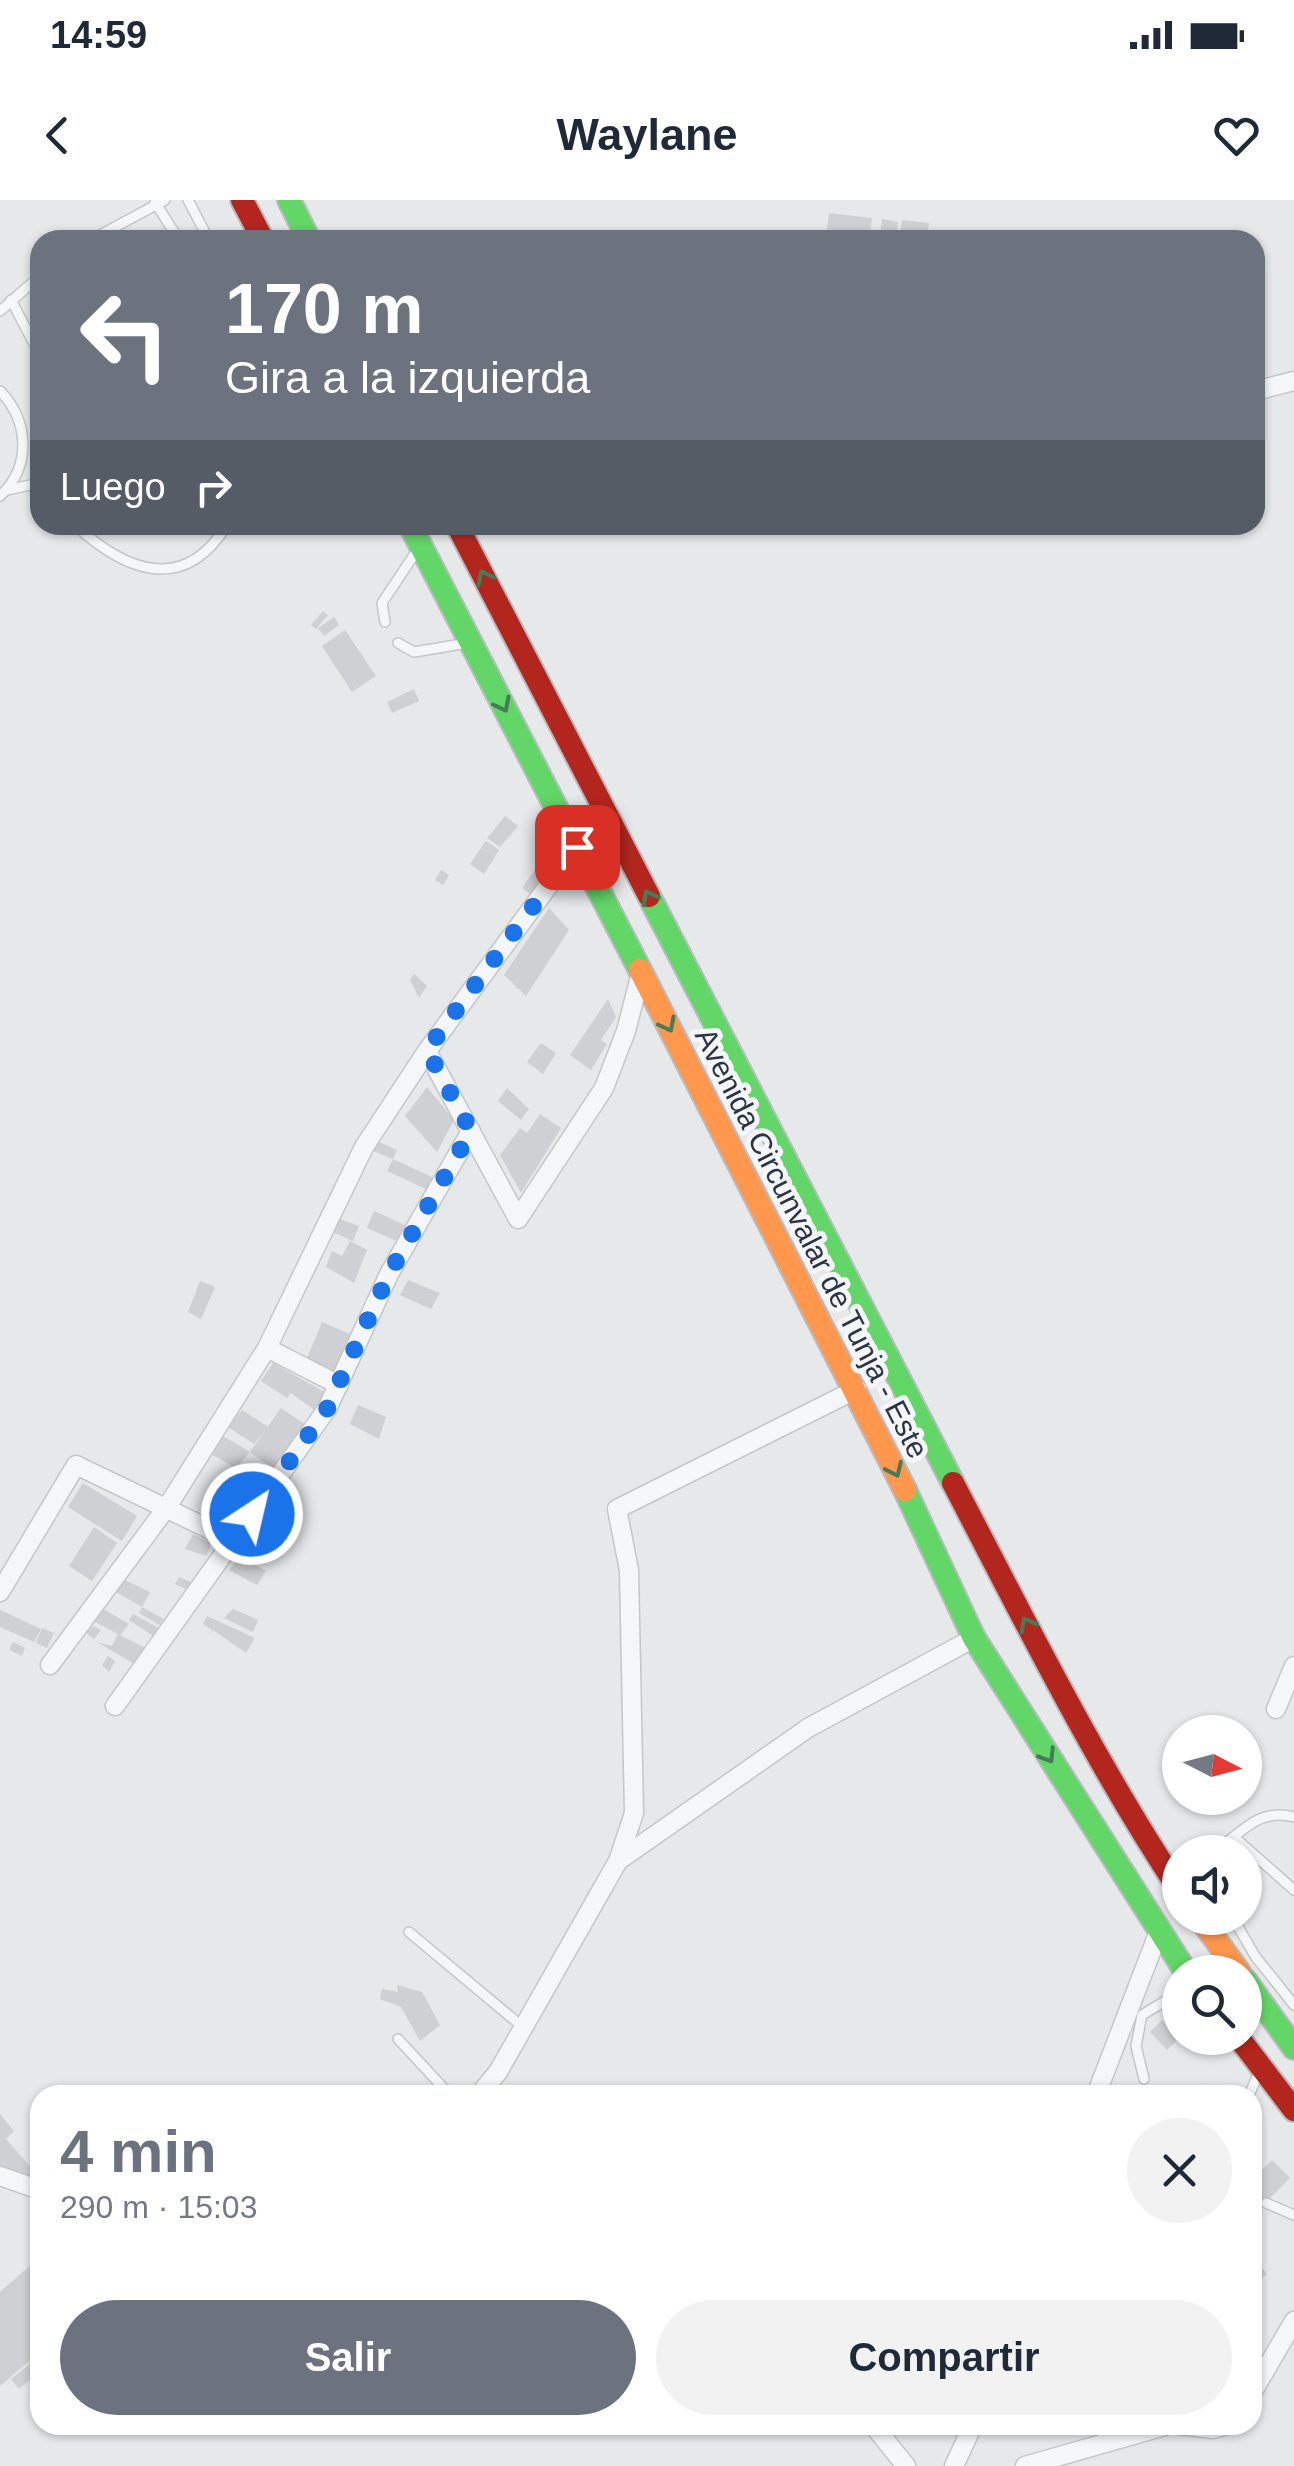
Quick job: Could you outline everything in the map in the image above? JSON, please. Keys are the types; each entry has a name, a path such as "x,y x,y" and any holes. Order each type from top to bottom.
{"highway":[{"path":"242,200 257,230"},
{"path":"288,200 304,230"},
{"name":"Avenida Circunvalar de Tunja - Este","path":"415,535 856,1390 974,1638 1173,1955"},
{"name":"Avenida Circunvalar de Tunja - Este","path":"462,535 882,1352 1062,1691 1162,1856"},
{"path":"1262,2004 1294,2048"},
{"path":"1253,2055 1294,2110"}],"street":[{"path":"1265,388 1294,381"},
{"path":"50,1665 166,1507 267,1348 364,1147 427,1050 577,847"},
{"path":"427,1050 518,1219 604,1088 626,1032 641,973"},
{"path":"115,1706 340,1386 389,1274 471,1131"},
{"path":"267,1348 340,1386"},
{"path":"486,2085 524,2028 618,1860 634,1813 629,1570 617,1509 856,1390"},
{"path":"0,1592 76,1464 234,1540"},
{"path":"618,1860 808,1728 974,1638"},
{"path":"1276,1709 1294,1666"},
{"path":"1100,2085 1158,1934"},
{"path":"0,2176 30,2186"},
{"path":"1262,2376 1294,2320"},
{"path":"881,2435 906,2466"},
{"path":"954,2466 968,2435"},
{"path":"1025,2466 1133,2435"}],"lane":[{"path":"188,200 204,230"},
{"path":"108,230 158,201 174,230"},
{"path":"0,311 30,284"},
{"path":"11,300 30,336"},
{"path":"0,391 22,424 24,448 19,470 3,493"},
{"path":"3,493 30,486"},
{"path":"86,535 129,566 160,570 189,560 216,535"},
{"path":"385,622 382,602 415,535"},
{"path":"398,643 414,652 471,643"},
{"path":"1239,1835 1262,1815 1272,1812 1294,1817"},
{"path":"1262,1862 1294,1890"},
{"path":"409,1932 524,2028"},
{"path":"1243,1935 1294,2005"},
{"path":"1144,2078 1136,2046 1142,2015 1162,2003"},
{"path":"398,2039 441,2085"},
{"path":"1253,2085 1262,2066"},
{"path":"1266,2203 1294,2215"}],"building":[{"path":"829,213 872,218 870,230 827,230"},
{"path":"882,219 898,222 897,230 881,230"},
{"path":"902,220 929,223 928,230 900,230"},
{"path":"323,611 328,615 316,629 311,625"},
{"path":"334,617 339,625 324,636 318,628"},
{"path":"345,630 376,676 352,692 322,646"},
{"path":"414,689 419,701 392,713 387,702"},
{"path":"505,816 518,826 500,847 487,838"},
{"path":"486,841 499,850 484,874 470,864"},
{"path":"539,864 552,873 531,895 522,888"},
{"path":"441,870 449,875 443,885 435,880"},
{"path":"549,908 569,930 526,996 504,975"},
{"path":"414,974 427,986 419,998 410,980"},
{"path":"608,999 616,1017 601,1040 607,1044 591,1070 570,1055"},
{"path":"541,1043 556,1053 543,1074 527,1062"},
{"path":"427,1087 454,1120 437,1152 405,1116"},
{"path":"507,1088 529,1109 521,1120 498,1101"},
{"path":"540,1114 561,1128 521,1193 500,1155 520,1128 527,1133"},
{"path":"377,1141 397,1150 393,1159 373,1151"},
{"path":"393,1159 434,1178 428,1190 387,1171"},
{"path":"374,1211 409,1227 401,1243 367,1228"},
{"path":"337,1218 359,1226 353,1241 332,1232"},
{"path":"350,1241 367,1250 354,1283 326,1267 332,1251 342,1256"},
{"path":"408,1280 440,1293 431,1309 400,1295"},
{"path":"200,1281 215,1287 201,1319 188,1312"},
{"path":"322,1322 354,1336 336,1377 305,1363"},
{"path":"273,1363 328,1394 317,1412 291,1393 287,1398 261,1381"},
{"path":"358,1405 386,1417 379,1439 350,1424"},
{"path":"281,1408 309,1427 278,1472 250,1452"},
{"path":"242,1410 268,1427 254,1444 228,1427"},
{"path":"223,1436 250,1452 236,1468 211,1454"},
{"path":"83,1483 137,1516 122,1541 68,1507"},
{"path":"94,1527 117,1543 92,1581 69,1566"},
{"path":"193,1534 212,1543 206,1556 185,1549"},
{"path":"240,1556 266,1571 257,1585 229,1570"},
{"path":"179,1577 191,1582 188,1590 175,1584"},
{"path":"123,1579 150,1592 142,1607 116,1592"},
{"path":"100,1607 129,1624 120,1635 145,1648 136,1665 97,1642 112,1646 118,1634 91,1620"},
{"path":"142,1607 164,1619 159,1625 139,1613"},
{"path":"233,1609 258,1620 253,1632 224,1618"},
{"path":"0,1610 41,1629 34,1642 0,1627"},
{"path":"133,1614 159,1628 153,1636 129,1620"},
{"path":"207,1616 255,1638 246,1653 213,1630 208,1635 212,1630 203,1624"},
{"path":"93,1626 101,1630 94,1639 86,1633"},
{"path":"42,1628 54,1633 47,1648 36,1643"},
{"path":"13,1642 25,1648 22,1656 9,1650"},
{"path":"108,1656 115,1661 109,1672 102,1665"},
{"path":"397,1985 422,1992 440,2025 420,2041 401,2007 380,1999 382,1989 398,1992"},
{"path":"1162,2020 1162,2045 1150,2032"},
{"path":"0,2114 14,2131 6,2139 30,2166 30,2175 23,2182 0,2166"},
{"path":"1272,2160 1290,2178 1262,2207 1262,2170"},
{"path":"30,2266 30,2360 0,2386 0,2292"},
{"path":"30,2364 30,2380 19,2389 11,2379"}],"traffic: fast":[{"path":"289,200 304,230"},
{"path":"415,535 640,970"},
{"path":"649,896 953,1483"},
{"path":"905,1490 974,1638 1175,1955"},
{"path":"1262,2004 1294,2048"}],"traffic: slow":[{"path":"640,970 905,1490"},
{"path":"1212,1935 1227,1955"}],"traffic: jam":[{"path":"242,200 258,230"},
{"path":"462,535 649,896"},
{"path":"953,1483 1089,1741 1162,1863"},
{"path":"1252,2055 1294,2110"}],"route":[{"path":"252,1514 327,1409 361,1343 389,1274 471,1131 427,1050 577,847"}]}
